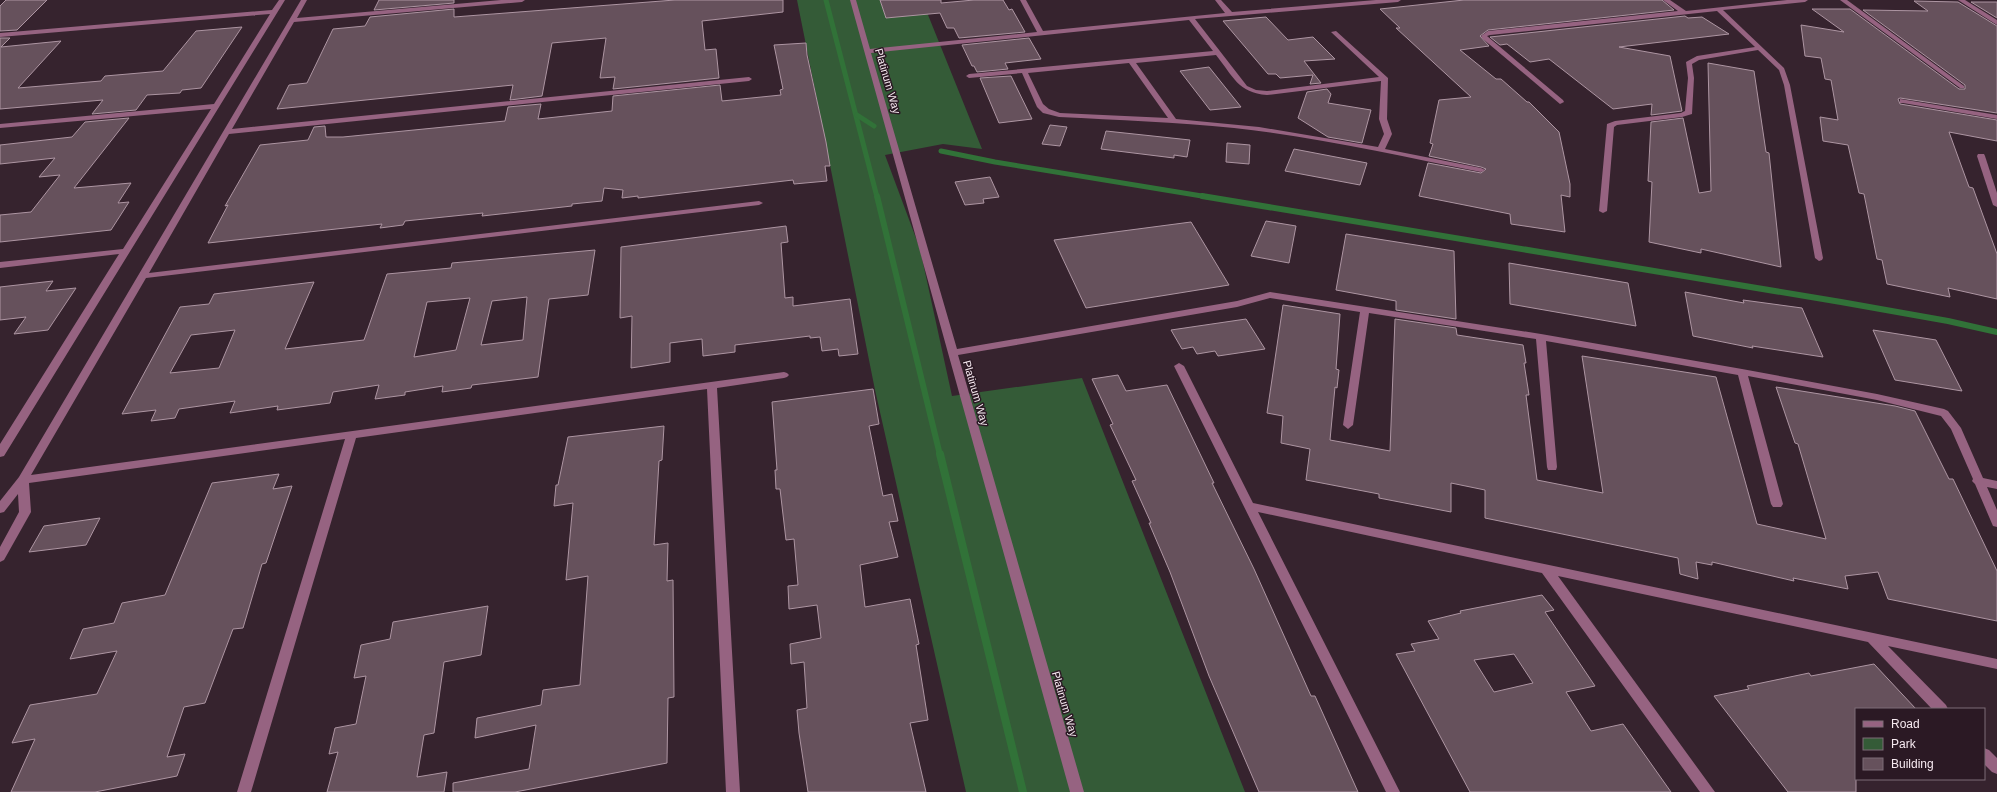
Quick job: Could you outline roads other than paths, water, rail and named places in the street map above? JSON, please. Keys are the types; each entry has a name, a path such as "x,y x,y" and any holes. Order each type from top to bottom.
{"street":[{"path":"0,453 282,0"},
{"path":"0,509 23,480 304,0"},
{"path":"292,20 522,0"},
{"name":"Platinum Way","path":"853,0 1077,792"},
{"path":"1023,0 1041,33"},
{"path":"1218,0 1230,14"},
{"path":"867,51 1230,14 1398,0"},
{"path":"1666,0 1685,13"},
{"path":"1560,102 1484,38 1484,36 1488,33 1804,0"},
{"path":"1843,0 1962,86"},
{"path":"1962,0 1997,23"},
{"path":"1718,9 1782,69 1788,85 1819,258"},
{"path":"0,35 274,12"},
{"path":"1191,19 1245,87 1255,92 1267,93 1385,78"},
{"path":"1334,32 1385,78"},
{"path":"1603,211 1610,126 1615,123 1682,115 1689,112 1691,78 1688,63 1697,58 1761,48"},
{"path":"969,76 1217,53"},
{"path":"1131,61 1174,122"},
{"path":"1024,71 1040,105 1046,111 1059,115 1258,129 1381,150 1481,170"},
{"path":"1381,150 1388,134 1383,119 1385,78"},
{"path":"227,132 749,79"},
{"path":"1903,101 1997,117"},
{"path":"0,126 216,106"},
{"path":"1981,156 1993,179 1997,206"},
{"path":"142,276 759,203"},
{"path":"0,265 126,251"},
{"path":"953,353 1237,304 1270,295 1541,337 1877,397 1944,413 1956,428 1977,481 1997,523"},
{"path":"1348,426 1365,310"},
{"path":"1541,337 1552,467"},
{"path":"1179,366 1393,792"},
{"path":"1742,372 1777,504"},
{"path":"23,480 784,375"},
{"path":"712,385 732,792"},
{"path":"0,436 12,434"},
{"path":"244,792 352,434"},
{"path":"0,557 25,512 23,480"},
{"path":"1977,481 1997,485"},
{"path":"1249,506 1997,664"},
{"path":"1546,569 1708,792"},
{"path":"1872,638 1940,708"},
{"path":"1985,755 1997,768"}],"waterway":[{"path":"826,0 877,197"},
{"path":"857,115 874,126"},
{"path":"941,151 995,162 1208,197"},
{"path":"877,196 940,455"},
{"path":"1202,196 1841,302 1948,321 1997,332"},
{"path":"940,454 1023,792"}]}
